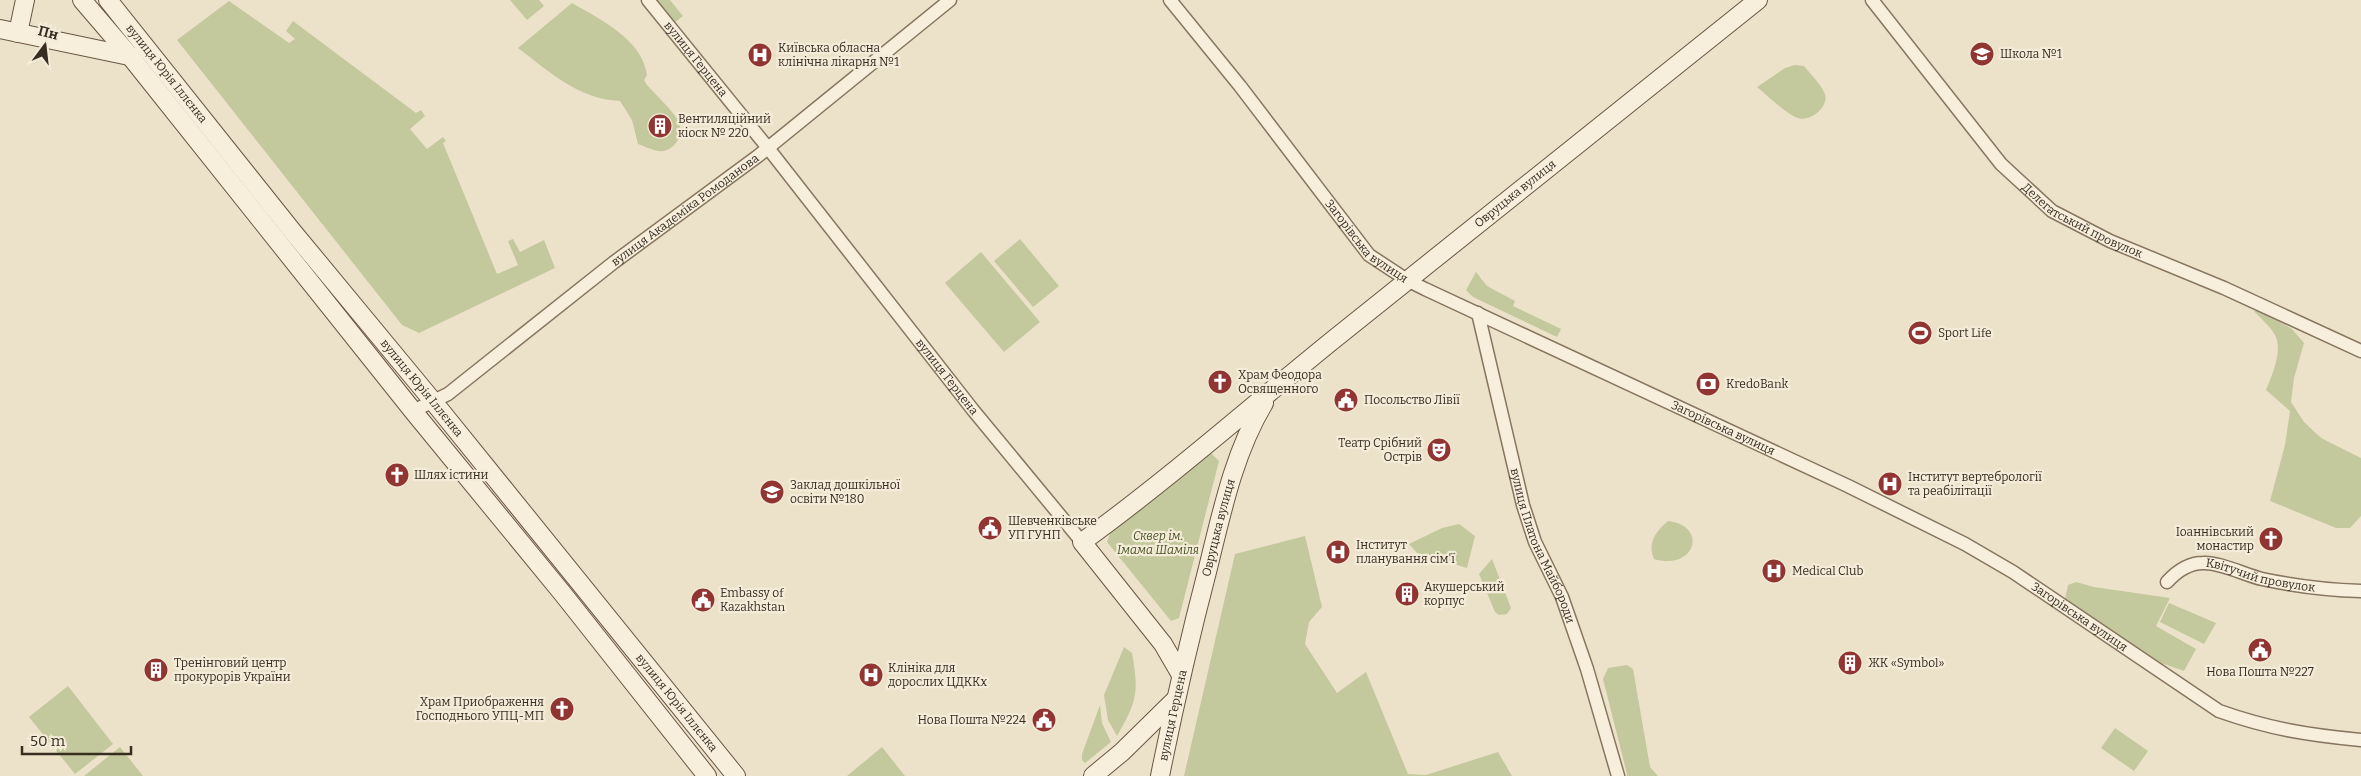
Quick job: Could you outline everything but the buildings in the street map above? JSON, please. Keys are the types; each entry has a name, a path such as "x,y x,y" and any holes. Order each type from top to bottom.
{"main road":[{"path":"18,33 25,0"},
{"name":"вулиця Юрія Іллєнка","path":"82,0 130,56 413,411 564,594 706,776"},
{"name":"вулиця Юрія Іллєнка","path":"108,0 293,232 432,400 736,776"},
{"name":"Овруцька вулиця","path":"1082,542 1223,432 1274,388 1519,188 1758,0"},
{"path":"0,29 130,56 156,59"},
{"name":"Овруцька вулиця","path":"1181,674 1223,506 1240,453 1252,424 1274,388"},
{"name":"вулиця Герцена","path":"1082,542 1163,644 1181,674 1160,776"},
{"path":"1093,776 1122,752 1176,699"}],"street":[{"name":"вулиця Герцена","path":"648,0 768,148 974,410 1082,542"},
{"name":"вулиця Академіка Ромоданова","path":"413,411 432,400 448,394 613,263 768,148 950,0"},
{"name":"Загорівська вулиця","path":"1170,0 1240,86 1369,255 1407,280 1848,486 1965,544 2013,572 2219,711 2258,725 2303,735 2361,740"},
{"name":"Делегатський провулок","path":"1872,0 2002,164 2052,211 2102,237 2224,288 2361,351"},
{"name":"вулиця Платона Майбороди","path":"1478,313 1524,505 1536,542 1562,597 1587,669 1618,776"},
{"name":"Квітучий провулок","path":"2167,582 2177,572 2192,564 2205,562 2261,578 2334,590 2361,591"}],"green space":[{"path":"510,0 539,0 544,6 527,20"},
{"path":"656,0 670,0 683,16 674,23"},
{"path":"229,1 289,43 295,39 286,31 293,21 416,113 421,110 425,116 410,129 427,149 443,137 446,141 443,143 497,274 518,265 508,241 513,239 520,252 544,240 555,268 419,333 402,325 177,40"},
{"path":"572,3 618,32 637,51 644,62 647,75 644,80 671,111 680,125 679,139 673,147 661,151 638,144 632,120 620,101 605,99 578,90 553,75 518,48"},
{"path":"1795,65 1804,66 1825,94 1824,104 1818,112 1813,116 1803,119 1793,116 1757,87 1785,68"},
{"path":"1020,239 1059,286 1033,307 994,261"},
{"path":"981,252 1040,322 1004,352 945,283"},
{"path":"1476,272 1487,286 1515,301 1513,306 1561,329 1557,337 1473,297 1466,290"},
{"path":"2259,310 2292,329 2304,343 2294,378 2291,402 2304,422 2321,438 2361,458 2361,516 2350,528 2336,528 2270,501 2285,445 2290,411 2266,390 2276,361 2278,345 2271,329 2254,311"},
{"name":"Сквер ім. Імама Шаміля","path":"1211,453 1219,461 1179,618 1171,621 1107,542 1112,528"},
{"path":"1668,521 1681,525 1689,531 1692,538 1692,546 1687,554 1679,559 1668,561 1654,559 1652,543 1656,533"},
{"path":"1459,524 1475,536 1467,568 1417,553 1409,544 1442,528"},
{"path":"1305,536 1322,607 1309,622 1305,644 1337,693 1366,672 1408,774 1426,775 1498,752 1512,776 1184,776 1235,554"},
{"path":"1492,559 1511,608 1507,614 1499,615 1495,612 1479,574"},
{"path":"2076,582 2094,587 2170,598 2156,626 2196,649 2184,671 2161,663 2065,599 2068,585"},
{"path":"2169,603 2216,623 2204,644 2160,622"},
{"path":"1124,647 1132,653 1136,688 1129,714 1117,736 1108,720 1104,695"},
{"path":"1627,665 1633,669 1650,767 1658,776 1627,776 1603,679 1608,668"},
{"path":"68,686 113,744 75,774 29,717"},
{"path":"1100,705 1102,723 1111,742 1085,763 1082,760 1082,754"},
{"path":"2115,728 2148,751 2134,771 2101,748"},
{"path":"120,747 143,776 84,776"},
{"path":"882,747 905,776 847,776"}],"place":[{"name":"Школа №1","path":"1982,54"},
{"name":"Київська обласна клінічна лікарня №1","path":"760,55"},
{"name":"Вентиляційний кіоск № 220","path":"660,126"},
{"name":"Sport Life","path":"1920,333"},
{"name":"Храм Феодора Освященного","path":"1220,382"},
{"name":"KredoBank","path":"1708,384"},
{"name":"Посольство Лівії","path":"1346,400"},
{"name":"Театр Срібний Острів","path":"1439,450"},
{"name":"Шлях істини","path":"397,475"},
{"name":"Інститут вертебрології та реабілітації","path":"1890,484"},
{"name":"Заклад дошкільної освіти №180","path":"772,492"},
{"name":"Шевченківське УП ГУНП","path":"990,528"},
{"name":"Іоаннівський монастир","path":"2271,539"},
{"name":"Інститут планування сім'ї","path":"1338,552"},
{"name":"Medical Club","path":"1774,571"},
{"name":"Акушерський корпус","path":"1407,594"},
{"name":"Embassy of Kazakhstan","path":"703,600"},
{"name":"Нова Пошта №227","path":"2260,650"},
{"name":"ЖК «Symbol»","path":"1850,663"},
{"name":"Тренінговий центр прокурорів України","path":"156,670"},
{"name":"Клініка для дорослих ЦДККх","path":"871,675"},
{"name":"Храм Приображення Господнього УПЦ-МП","path":"562,709"},
{"name":"Нова Пошта №224","path":"1044,720"}]}
